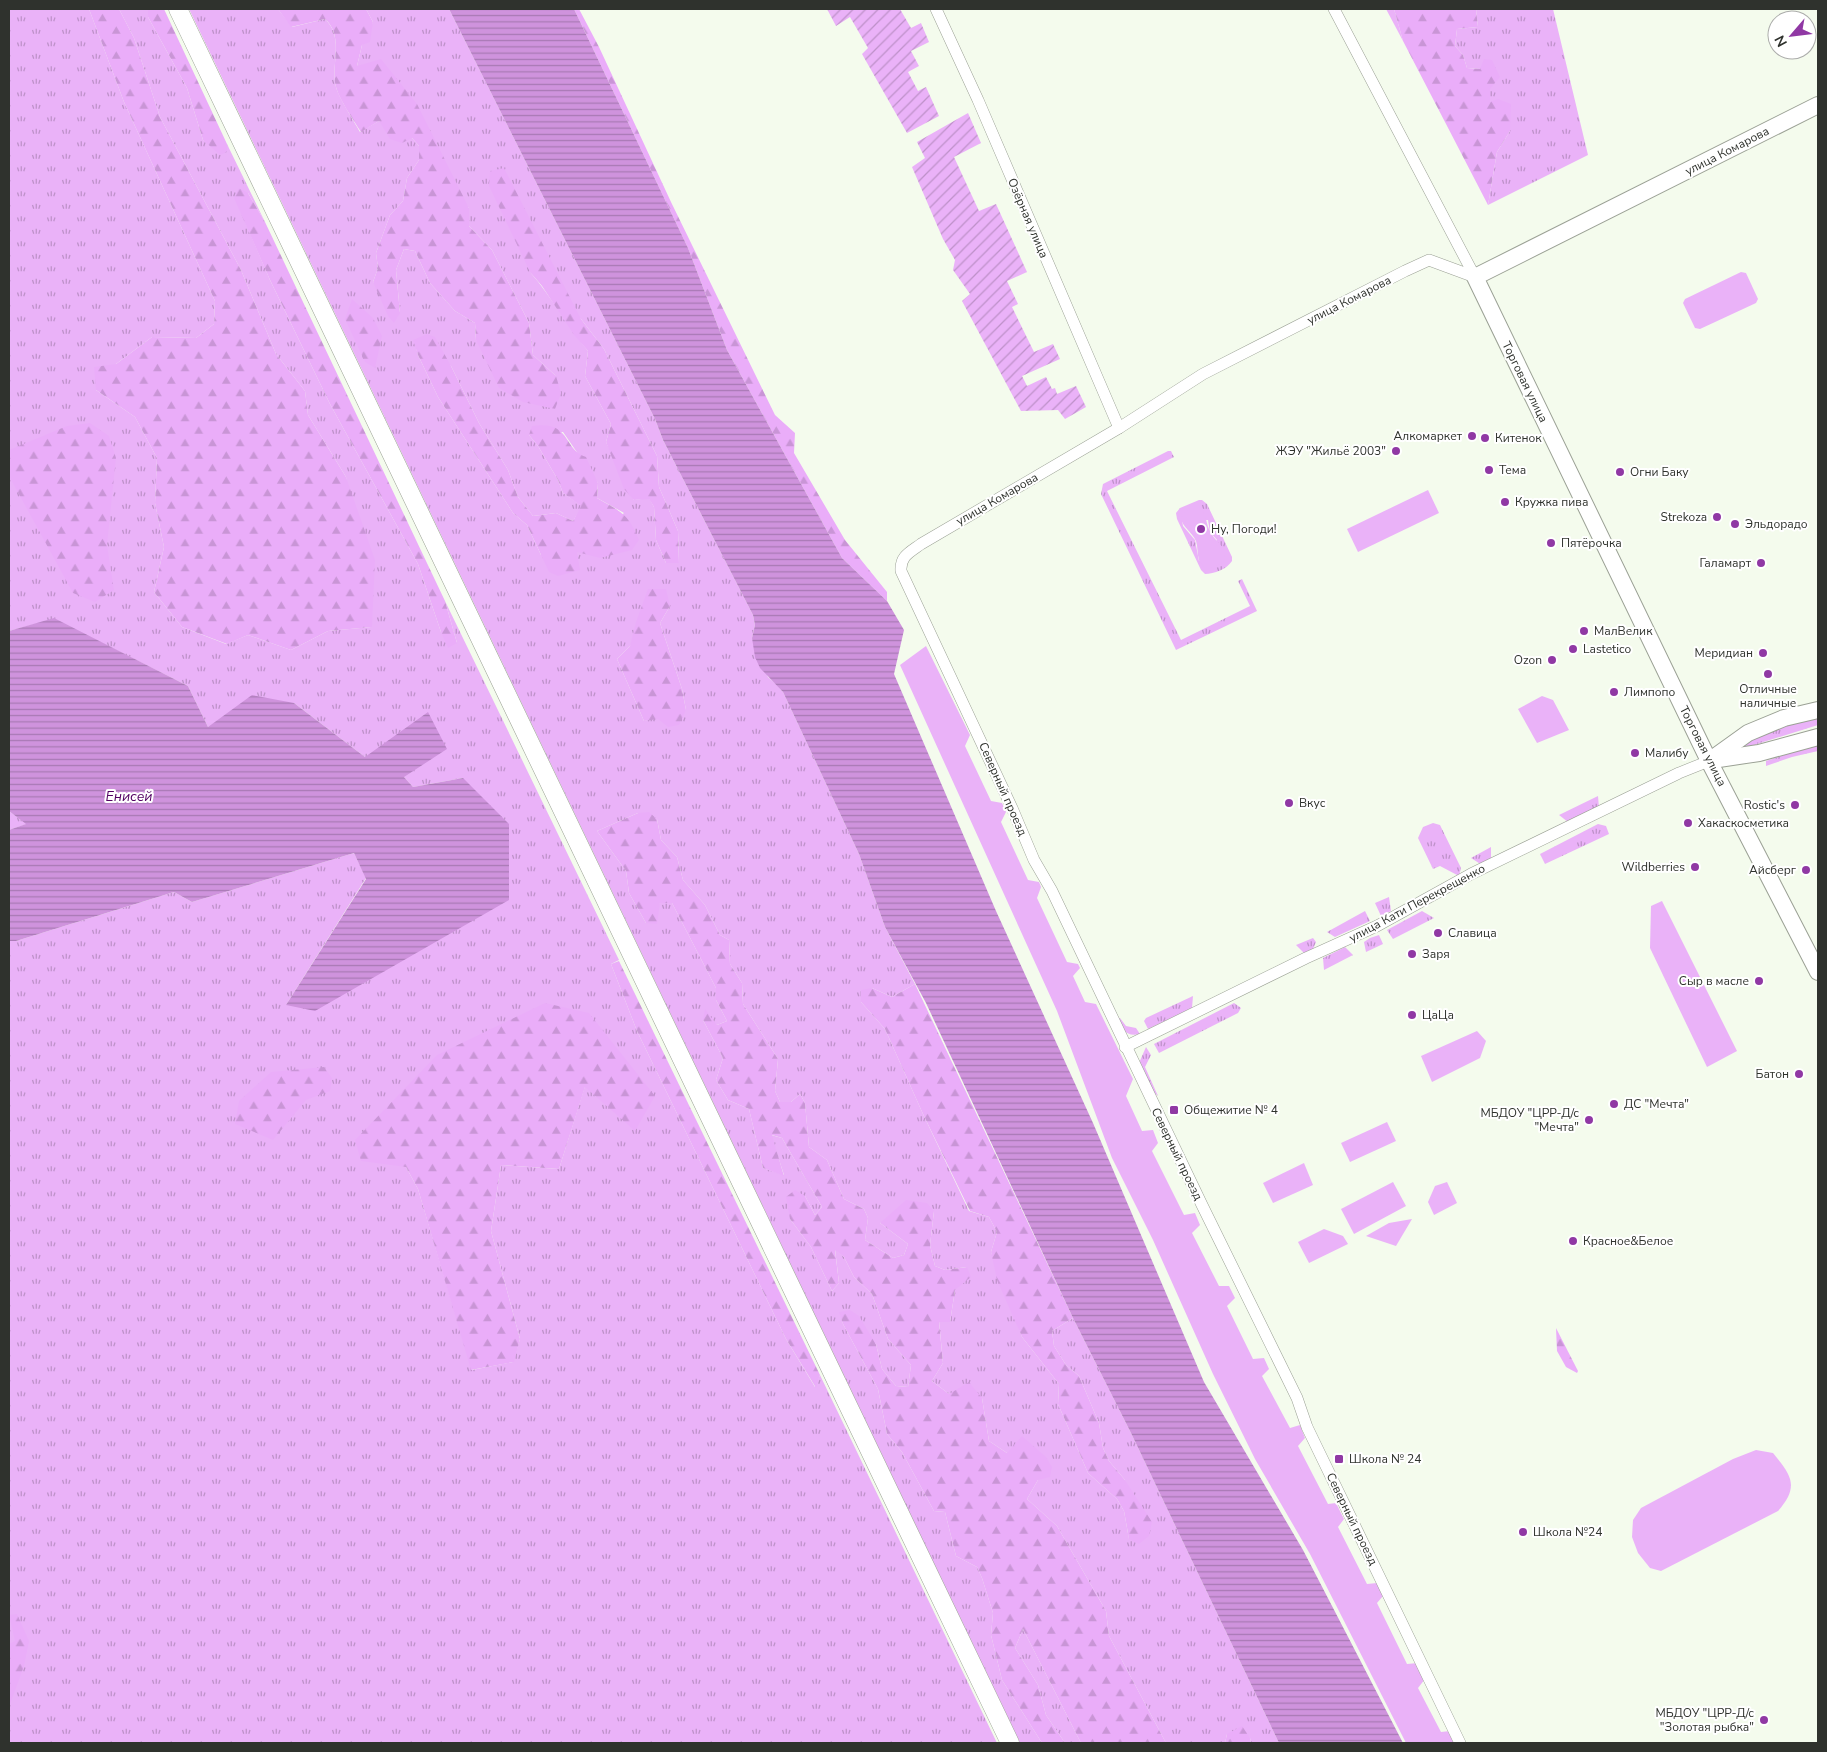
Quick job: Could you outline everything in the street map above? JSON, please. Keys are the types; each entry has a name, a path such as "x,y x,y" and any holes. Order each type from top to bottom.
{"main road":[{"path":"178,9 1010,1743"}],"street":[{"name":"Озёрная улица","path":"936,9 982,109 1119,428"},
{"name":"Торговая улица","path":"1334,9 1475,277 1709,761 1818,972"},
{"name":"улица Комарова","path":"900,563 906,554 920,544 1119,428 1203,374 1429,260 1475,277 1818,105"},
{"name":"Северный проезд","path":"900,563 901,571 1012,808 1034,860 1052,891 1297,1398 1307,1427 1460,1743"},
{"name":"улица Кати Перекрещенко","path":"1709,761 1748,733 1784,718 1818,710"},
{"name":"улица Кати Перекрещенко","path":"1126,1047 1306,958 1377,926 1471,874 1679,773 1709,761 1759,753 1818,736"}],"green space":[{"path":"9,9 89,9 124,102 215,301 214,324 196,338 152,337 116,364 96,390 135,417 157,458 155,503 164,547 154,592 182,627 226,644 248,635 291,650 328,631 371,627 346,477 308,415 305,391 276,354 241,270 160,117 134,38 119,9 148,9 148,17 187,88 203,140 227,152 227,144 265,222 248,193 235,198 270,280 330,404 418,564 441,632 457,643 445,601 619,960 611,964 637,1031 786,1339 815,1387 820,1375 997,1743 9,1743 9,941 16,941 174,892 192,902 354,853 366,878 286,1005 463,778 413,787 404,777 365,757 294,703 208,727 188,686 54,619 9,631","holes":["589,1013 585,1086 559,1169 501,1165 491,1231 520,1339 513,1362 472,1370 418,1189 406,1167"]},
{"path":"89,9 119,9 134,38 160,117 241,270 276,354 305,391 308,415 346,477 375,560 372,627 328,631 291,650 248,635 227,644 182,627 154,592 164,547 155,503 157,458 135,417 96,390 94,367 116,364 152,337 196,338 214,324 215,301 124,102"},
{"path":"148,9 164,9 227,144 227,152 220,155 203,140 187,88 148,17"},
{"path":"189,9 278,9 292,27 325,19 331,27 336,43 336,87 360,132 379,121 412,138 419,146 419,160 407,178 403,201 390,215 376,253 378,268 373,282 400,313 396,270 404,249 415,251 430,283 455,311 475,323 476,340 556,376 533,355 529,323 492,250 469,226 469,208 357,66 362,45 373,22 366,9 449,9 655,419 663,440 753,615 755,625 752,638 768,677 783,692 859,854 885,927 915,984 892,997 872,988 861,1002 885,1029 969,1211 989,1217 997,1232 991,1252 1022,1337 1059,1384 1058,1404 1088,1473 1117,1499 1124,1511 1129,1539 1125,1480 1109,1461 1103,1448 1099,1423 1079,1376 1066,1365 1054,1346 1052,1331 1073,1318 1131,1433 1279,1743 1251,1743 1250,1738 1227,1734 1225,1743 1166,1743 1109,1636 1106,1611 1057,1526 1027,1499 1038,1480 1007,1453 989,1441 982,1398 949,1394 932,1381 943,1363 939,1321 950,1322 955,1290 967,1267 945,1270 935,1266 930,1245 934,1211 880,1223 908,1244 904,1255 893,1258 865,1240 868,1218 864,1209 844,1199 827,1160 809,1147 805,1103 800,1094 791,1102 780,1102 775,1091 778,1059 743,1004 742,983 730,964 729,940 720,935 705,905 683,880 677,857 661,840 657,819 638,813 597,831 626,871 629,893 646,923 660,903 672,903 716,988 716,1000 727,1021 717,1025 703,1020 723,1058 716,1080 728,1100 749,1109 763,1168 784,1175 771,1135 782,1138 822,1207 815,1215 805,1196 790,1219 811,1247 832,1291 839,1283 835,1249 844,1257 854,1277 872,1294 888,1339 911,1365 908,1387 896,1386 882,1369 876,1344 840,1312 843,1324 878,1389 887,1434 902,1452 934,1511 945,1512 956,1556 977,1567 982,1578 993,1613 991,1635 1002,1680 1042,1743 1020,1743","holes":["530,272 581,319 604,349 657,456 659,487 678,531 679,563 666,563 656,540 654,507 649,498 634,500 606,442 611,424 585,376 588,351","414,340 451,366 479,423 508,470 518,497 533,516 556,513 573,521 582,506 563,493 558,480 538,446 529,435 563,432 598,483 597,498 624,513 576,552 541,555 527,525 513,513 438,397 418,355","670,606 660,623 682,689 686,710 644,721 617,659"]},
{"path":"278,9 366,9 373,22 370,42 362,45 357,66 381,59 417,104 469,208 469,226 492,250 529,323 533,355 556,376 561,393 555,409 523,402 499,388 476,340 475,323 455,311 430,283 415,251 404,249 396,270 400,313 394,323 388,316 373,282 378,268 376,253 390,215 403,201 407,178 419,160 419,146 412,138 402,143 390,139 379,121 361,132 343,104 336,87 336,43 331,26 325,19 291,27"},
{"path":"574,9 579,9 599,47 671,202 775,415 795,433 794,453 845,540 887,592 887,601 842,558 727,350 688,248"},
{"path":"827,9 900,9 911,28 921,23 929,42 911,51 919,66 908,72 918,91 926,87 939,116 907,133 862,54 868,48 850,17 836,26"},
{"path":"1386,9 1394,9 1403,41"},
{"path":"1394,9 1476,9 1478,27 1457,29 1455,46 1463,55 1467,68 1480,69 1484,59 1492,60 1500,77 1490,89 1490,102 1498,99 1511,104 1510,131 1497,152 1488,205 1403,41"},
{"path":"1476,9 1553,9 1588,155 1488,205 1497,152 1510,131 1490,103 1490,89 1480,69 1467,68 1463,55 1455,46 1457,29 1478,27"},
{"path":"968,113 981,143 954,157 979,211 996,204 1027,272 1007,281 1018,304 1012,307 1034,352 1053,344 1060,359 1022,376 1027,386 1046,377 1052,389 1055,388 1057,394 1076,386 1086,407 1065,419 1058,410 1021,411 962,301 970,294 953,270 955,260 943,239 912,167 925,158 917,142"},
{"path":"504,168 581,319 604,349 657,456 659,487 678,531 679,563 666,563 656,540 654,507 649,499 634,500 624,489 606,442 611,424 585,376 588,351 574,335 542,286 530,272 489,186 490,171"},
{"path":"239,188 248,193 265,222 445,601 457,643 448,648 418,564 330,404 270,280 234,198"},
{"path":"1741,272 1746,273 1758,299 1756,303 1700,329 1695,328 1683,303 1685,299"},
{"path":"352,299 373,318 382,336 375,368 365,362 345,319"},
{"path":"427,334 435,337 479,423 508,470 518,497 533,516 556,513 573,521 581,506 563,493 558,480 538,446 529,435 532,426 545,425 560,431 578,453 586,457 598,483 597,498 623,514 635,531 639,540 632,550 600,558 577,552 580,570 558,576 549,572 527,525 513,513 438,397 413,340"},
{"path":"90,423 109,436 116,458 107,545 114,590 95,602 73,593 9,476 9,450 67,426"},
{"path":"1171,451 1174,457 1107,491 1181,640 1250,606 1238,581 1242,579 1257,611 1176,650 1101,494 1103,484"},
{"path":"1428,490 1439,513 1358,552 1347,529"},
{"path":"1199,500 1207,504 1232,557 1232,561 1227,566 1209,574 1205,574 1201,570 1177,519 1176,513 1180,508","holes":["1182,520 1208,520 1210,532 1217,540 1199,561 1195,540 1183,526"]},
{"path":"1193,507 1199,507 1202,510 1209,530 1224,551 1225,560 1215,567 1208,568 1199,560 1196,541 1183,524 1182,516"},
{"path":"648,589 666,589 670,606 660,623 682,689 686,710 679,725 668,727 658,719 644,721 617,659 630,646 636,622"},
{"path":"926,646 970,735 965,746 991,801 1002,803 1006,812 1001,822 1028,880 1039,882 1041,887 1037,898 1067,962 1078,964 1080,968 1073,976 1085,1002 1096,1004 1133,1079 1126,1096 1142,1131 1153,1130 1158,1143 1152,1151 1184,1215 1195,1213 1200,1225 1192,1233 1219,1286 1229,1286 1235,1298 1227,1306 1253,1359 1264,1358 1269,1369 1262,1376 1290,1428 1300,1425 1305,1438 1298,1446 1328,1504 1336,1503 1344,1519 1338,1527 1367,1584 1377,1583 1383,1596 1377,1603 1407,1664 1418,1663 1425,1679 1418,1688 1441,1732 1450,1731 1456,1743 1406,1743 1310,1554 1255,1459 1213,1374 1153,1240 1112,1158 1057,1011 900,665"},
{"path":"1542,696 1553,700 1569,730 1537,743 1518,709"},
{"path":"1818,717 1818,725 1757,744 1739,752 1745,742 1790,724"},
{"path":"1818,744 1818,751 1766,766 1766,761"},
{"path":"1598,796 1599,808 1568,822 1559,815"},
{"path":"9,811 27,824 9,830"},
{"path":"649,812 657,819 661,840 677,857 683,880 705,905 720,935 729,940 730,964 742,983 743,1004 778,1059 775,1091 780,1102 791,1102 800,1094 805,1103 809,1147 827,1160 844,1199 864,1209 868,1218 865,1240 893,1258 904,1255 908,1244 880,1223 906,1200 927,1203 934,1211 930,1245 935,1266 945,1270 967,1267 971,1277 955,1290 950,1322 939,1322 943,1363 932,1381 949,1394 969,1382 982,1398 989,1441 1007,1453 1022,1436 1046,1457 1052,1467 1050,1477 1038,1480 1027,1499 1057,1526 1106,1611 1109,1636 1166,1743 1081,1743 1023,1629 1015,1648 1038,1685 1046,1715 1065,1743 1042,1743 1002,1680 991,1635 993,1613 982,1578 977,1567 956,1556 945,1512 934,1511 902,1452 887,1434 878,1389 843,1324 839,1312 850,1310 859,1316 876,1344 882,1369 896,1386 908,1387 911,1365 888,1339 872,1294 854,1277 844,1257 835,1250 839,1283 832,1291 811,1247 790,1219 786,1197 795,1190 805,1196 815,1215 822,1207 782,1138 772,1135 784,1176 763,1168 749,1109 728,1100 716,1080 723,1058 703,1020 705,1009 717,1025 727,1021 716,1000 716,988 672,903 660,903 657,924 646,923 629,893 626,871 597,831 638,813"},
{"path":"1433,823 1440,825 1461,868 1459,876 1440,866 1433,869 1418,838 1423,827"},
{"path":"1598,824 1606,826 1609,834 1545,864 1540,854"},
{"path":"1491,847 1491,860 1482,865 1471,858"},
{"path":"1389,897 1391,911 1381,916 1375,903"},
{"path":"1662,901 1737,1051 1707,1067 1650,948 1651,906"},
{"path":"1365,911 1370,921 1335,937 1327,932"},
{"path":"1422,911 1434,918 1393,939 1387,930"},
{"path":"1379,935 1383,944 1366,952 1364,942"},
{"path":"1313,938 1316,942 1313,949 1305,954 1296,945"},
{"path":"1345,947 1353,955 1324,970 1323,958"},
{"path":"619,961 820,1375 816,1388 786,1339 637,1031 611,964"},
{"path":"915,984 1073,1318 1052,1331 1054,1346 1066,1365 1079,1376 1099,1423 1103,1448 1109,1461 1125,1480 1152,1522 1149,1536 1139,1544 1129,1539 1124,1511 1117,1499 1088,1473 1058,1404 1059,1384 1022,1337 997,1280 991,1252 997,1232 989,1217 970,1211 923,1114 885,1029 861,1002 861,990 872,988 892,997"},
{"path":"1193,996 1192,1008 1148,1029 1144,1021 1146,1018"},
{"path":"545,1003 589,1013 655,1096 635,1131 585,1087 559,1169 501,1165 491,1231 520,1339 514,1362 471,1370 418,1189 406,1167 361,1161 355,1140 437,1055"},
{"path":"1234,1003 1241,1008 1238,1013 1159,1053 1154,1044"},
{"path":"1120,1018 1126,1026 1136,1028 1140,1034 1135,1035 1126,1032 1117,1019"},
{"path":"1477,1031 1486,1041 1480,1058 1432,1082 1421,1056"},
{"path":"1146,1047 1151,1055 1145,1067 1158,1096 1151,1090 1139,1063"},
{"path":"324,1067 332,1078 330,1091 306,1100 273,1140 235,1124 239,1101 271,1072"},
{"path":"1387,1122 1396,1141 1350,1162 1341,1143"},
{"path":"1304,1163 1313,1185 1273,1203 1263,1183"},
{"path":"1393,1182 1406,1206 1354,1234 1341,1209"},
{"path":"1447,1182 1457,1203 1434,1215 1428,1202 1435,1186"},
{"path":"1412,1219 1396,1246 1366,1236 1389,1223"},
{"path":"1324,1229 1343,1236 1348,1244 1309,1263 1298,1242"},
{"path":"1556,1328 1578,1371 1577,1373 1566,1367 1557,1351"},
{"path":"1756,1450 1773,1453 1788,1474 1791,1487 1785,1502 1778,1511 1661,1571 1650,1568 1638,1553 1632,1537 1633,1520 1641,1508 1733,1459"},
{"path":"17,1614 29,1641 24,1666 9,1707 9,1644 15,1641 9,1615"},
{"path":"1023,1629 1081,1743 1065,1743 1046,1715 1038,1685 1015,1648"},
{"path":"1242,1726 1251,1743 1225,1743 1227,1734"}],"water":[{"path":"449,9 574,9 688,248 727,350 842,558 887,601 904,630 894,674 996,911 1093,1123 1204,1382 1303,1550 1403,1743 1279,1743 1131,1433 1073,1318 926,1003 885,927 859,854 783,692 760,668 755,657 752,638 755,625 753,615 663,440 655,419"},
{"name":"Енисей","path":"54,618 188,686 208,727 252,695 294,703 365,757 428,712 447,749 404,777 413,787 463,778 509,824 509,900 315,1011 286,1005 366,879 354,853 192,902 174,892 16,941 9,941 9,830 26,824 9,811 9,631"}],"place":[{"name":"Алкомаркет","path":"1472,436"},
{"name":"Китенок","path":"1485,438"},
{"name":"ЖЭУ \"Жильё 2003\"","path":"1396,451"},
{"name":"Тема","path":"1489,470"},
{"name":"Огни Баку","path":"1620,472"},
{"name":"Кружка пива","path":"1505,502"},
{"name":"Strekoza","path":"1717,517"},
{"name":"Эльдорадо","path":"1735,524"},
{"name":"Ну, Погоди!","path":"1201,529"},
{"name":"Пятёрочка","path":"1551,543"},
{"name":"Галамарт","path":"1761,563"},
{"name":"МалВелик","path":"1584,631"},
{"name":"Lastetico","path":"1573,649"},
{"name":"Меридиан","path":"1763,653"},
{"name":"Ozon","path":"1552,660"},
{"name":"Отличные наличные","path":"1768,674"},
{"name":"Лимпопо","path":"1614,692"},
{"name":"Малибу","path":"1635,753"},
{"name":"Вкус","path":"1289,803"},
{"name":"Rostic's","path":"1795,805"},
{"name":"Хакаскосметика","path":"1688,823"},
{"name":"Wildberries","path":"1695,867"},
{"name":"Айсберг","path":"1806,870"},
{"name":"Славица","path":"1438,933"},
{"name":"Заря","path":"1412,954"},
{"name":"Сыр в масле","path":"1759,981"},
{"name":"ЦаЦа","path":"1412,1015"},
{"name":"Батон","path":"1799,1074"},
{"name":"ДС \"Мечта\"","path":"1614,1104"},
{"name":"Общежитие № 4","path":"1174,1110"},
{"name":"МБДОУ \"ЦРР-Д/с \"Мечта\"","path":"1589,1120"},
{"name":"Красное&Белое","path":"1573,1241"},
{"name":"Школа № 24","path":"1339,1459"},
{"name":"Школа №24","path":"1523,1532"},
{"name":"МБДОУ \"ЦРР-Д/с \"Золотая рыбка\"","path":"1764,1720"}]}
